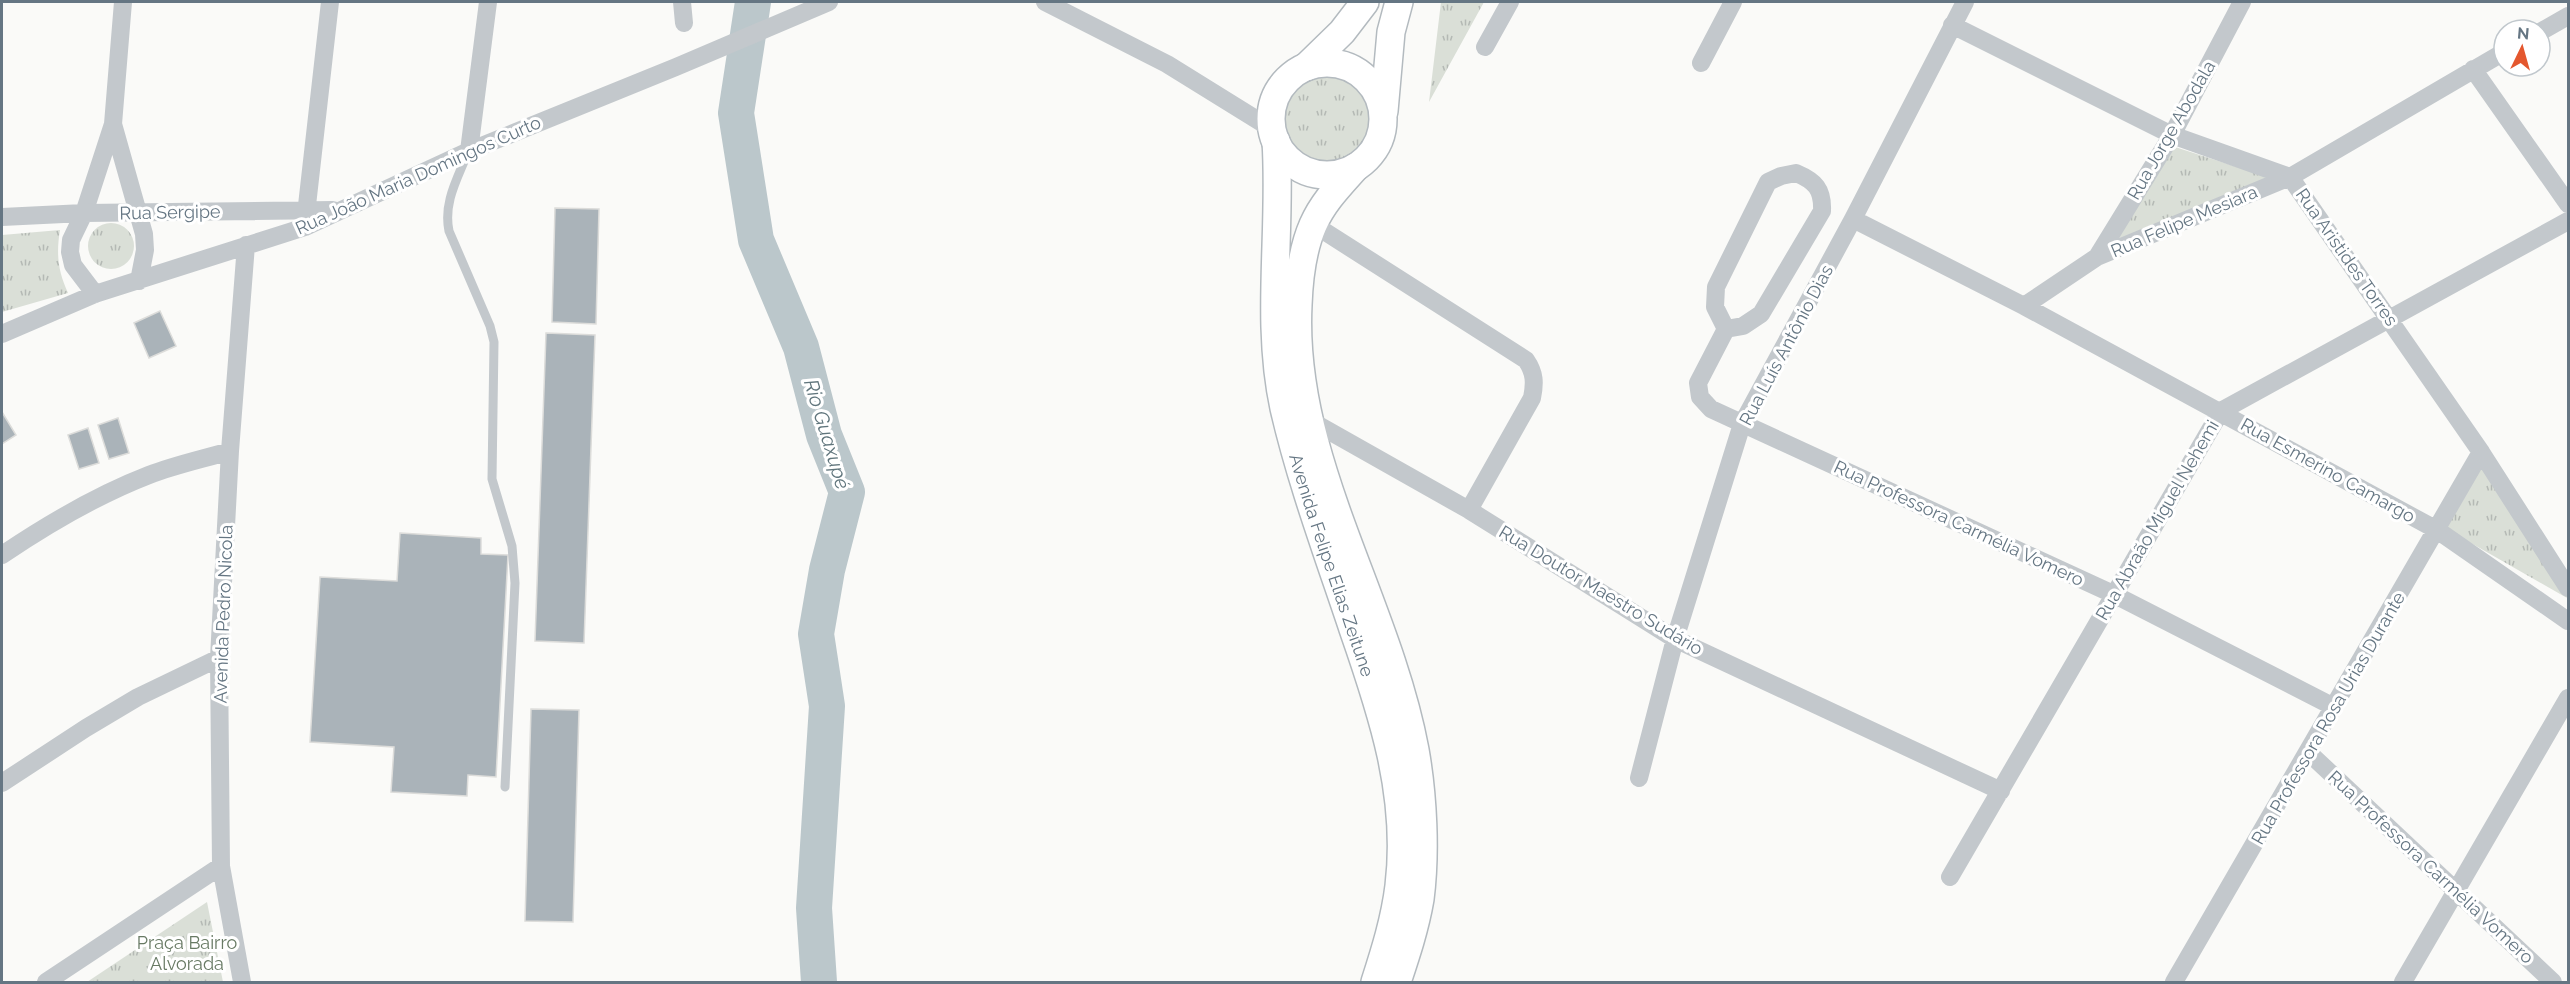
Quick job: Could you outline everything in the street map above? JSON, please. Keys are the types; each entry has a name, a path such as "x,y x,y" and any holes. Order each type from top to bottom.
{"main road":[{"path":"1365,2 1342,32 1306,67 1294,74 1277,94 1272,111 1274,135 1290,160 1310,172 1334,174 1356,167 1374,151 1379,141 1384,115 1391,32 1399,2"},
{"path":"1306,67 1332,63 1357,71 1376,90 1384,115"},
{"name":"Avenida Felipe Elias Zeitune","path":"1274,135 1278,181 1277,349 1296,414 1331,564 1385,725 1398,789 1399,884 1393,920 1375,982"},
{"name":"Avenida Felipe Elias Zeitune","path":"1356,167 1332,193 1313,224 1302,260 1297,316 1301,384 1296,414 1395,676 1415,750 1421,807 1421,878 1416,919 1397,982"}],"street":[{"path":"95,294 73,265 70,252 71,240 84,213 113,124 123,2"},
{"path":"305,219 330,2"},
{"path":"469,151 488,2"},
{"path":"682,2 684,23"},
{"name":"Rua João Maria Domingos Curto","path":"2,334 95,294 246,245 305,219 338,210 469,151 829,2"},
{"path":"1045,2 1167,64 1274,135"},
{"path":"1485,47 1509,2"},
{"path":"1701,63 1733,2"},
{"name":"Rua Luís Antônio Dias","path":"1639,778 1675,639 1742,424 1853,219 1965,2"},
{"name":"Rua Jorge Abodala","path":"2097,257 2172,135 2242,2"},
{"path":"2552,25 2568,16"},
{"name":"Rua Aristides Torres","path":"1952,25 2172,135 2290,177 2481,452 2568,588"},
{"name":"Rua Felipe Mesiara","path":"2024,306 2097,257 2290,177 2492,59"},
{"path":"2474,69 2568,204"},
{"path":"113,124 139,212 145,250 139,281"},
{"path":"1796,173 1809,179 1820,187 1823,198 1822,211 1761,315 1743,326 1726,329 1715,307 1716,287 1768,183 1781,176 1796,173"},
{"name":"Rua Sergipe","path":"2,217 139,212 305,219"},
{"name":"Rua Esmerino Camargo","path":"1853,219 2024,306 2437,530 2568,621"},
{"name":"Rua Abraão Miguel Nehemi","path":"1950,878 2221,411 2568,220"},
{"path":"1313,224 1526,360 1531,368 1535,384 1532,398 1469,510"},
{"name":"Avenida Pedro Nicola","path":"242,982 221,866 219,658 230,451 246,245"},
{"name":"Rua Professora Carmélia Vomero","path":"1726,329 1698,383 1697,391 1711,409 2113,594 2334,707"},
{"name":"Rua Doutor Maestro Sudário","path":"1296,414 1469,510 1675,639 2001,791"},
{"path":"2,555 58,519 111,492 149,475 230,451"},
{"name":"Rua Professora Rosa Urias Durante","path":"2174,982 2481,452"},
{"path":"2,783 138,697 219,658"},
{"path":"2403,982 2568,698"},
{"name":"Rua Professora Carmélia Vomero","path":"2308,752 2553,982"},
{"path":"46,982 221,866"}],"lane":[{"path":"469,151 449,201 446,217 452,238 490,326 494,342 492,479 512,546 515,583 505,787"}],"green space":[{"path":"1441,2 1484,2 1429,102"},
{"path":"1327,72 1345,76 1360,86 1370,101 1374,119 1370,137 1360,152 1345,162 1327,166 1309,162 1294,152 1284,137 1280,119 1284,101 1294,86 1309,76"},
{"path":"2172,146 2271,178 2115,243"},
{"path":"111,223 120,224 127,230 133,237 133,255 127,262 120,268 111,269 102,268 95,262 89,255 88,246 89,237 95,230 102,224"},
{"path":"60,230 59,262 68,293 2,312 2,235"},
{"path":"2482,459 2557,579 2567,598 2443,527"},
{"name":"Praça Bairro Alvorada","path":"207,902 223,982 87,982"}],"building":[{"path":"555,208 599,209 596,324 552,322"},
{"path":"160,311 176,346 149,358 134,323"},
{"path":"546,333 595,335 584,643 535,641"},
{"path":"2,412 16,435 2,444"},
{"path":"118,418 129,453 109,459 98,425"},
{"path":"88,428 99,463 79,469 68,435"},
{"path":"400,533 481,538 481,554 508,555 496,777 468,775 467,796 391,792 394,747 310,742 320,577 397,581"},
{"path":"531,709 579,710 573,922 525,921"}],"waterway":[{"name":"Rio Guaxupé","path":"753,2 736,113 756,240 801,347 824,435 847,492 827,570 816,634 827,706 814,908 819,982"}]}
